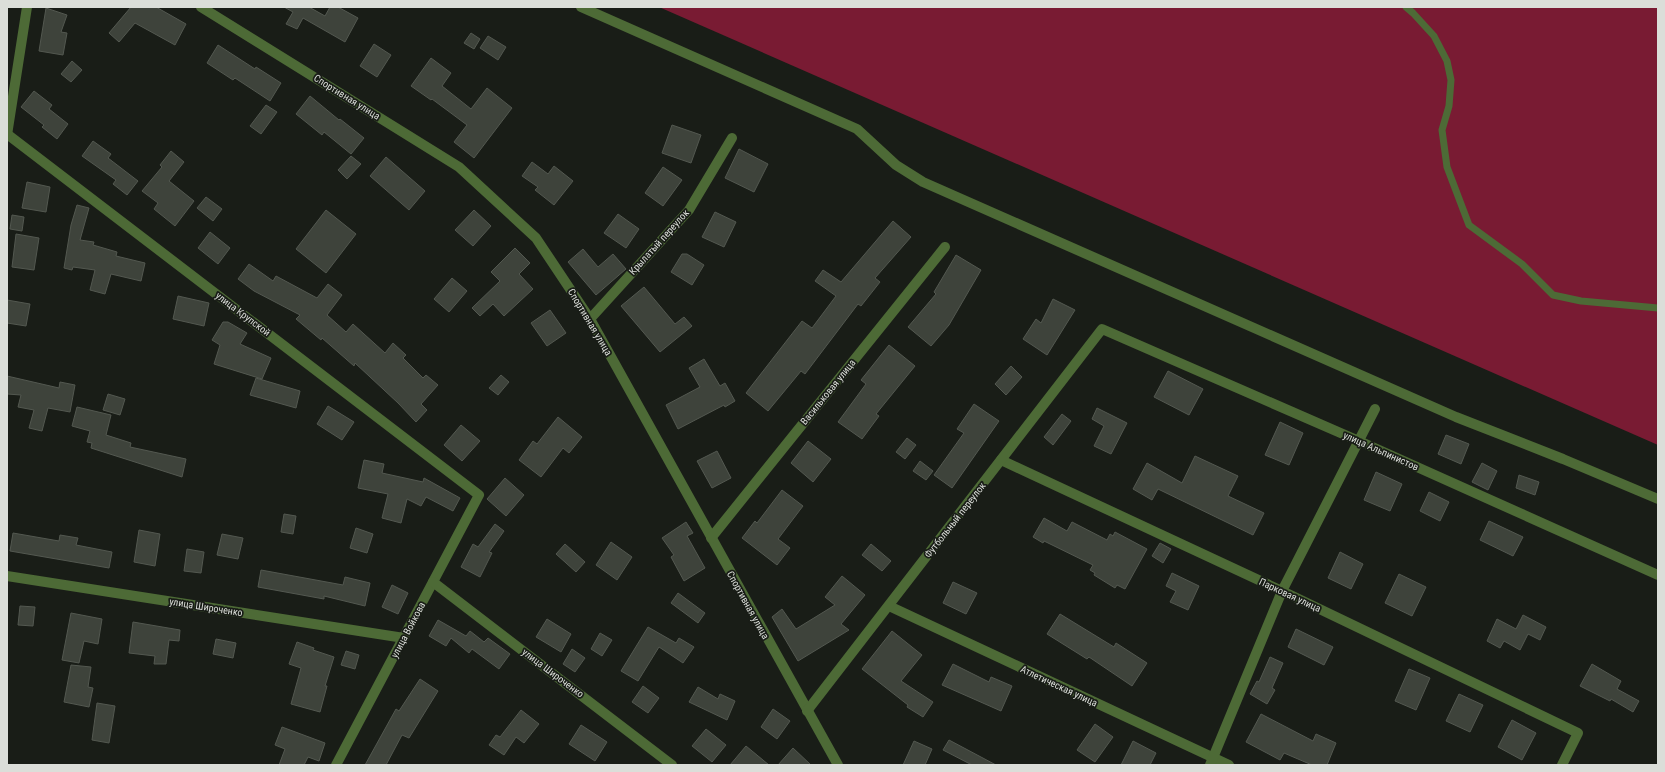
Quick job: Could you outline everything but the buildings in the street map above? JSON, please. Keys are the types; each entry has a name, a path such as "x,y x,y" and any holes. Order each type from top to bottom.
{"street":[{"path":"7,134 27,7"},
{"name":"Спортивная улица","path":"201,7 459,167 536,238 590,319 838,765"},
{"path":"581,7 857,129 896,165 923,182 1456,417 1563,459 1658,499"},
{"name":"улица Крупской","path":"7,134 479,495"},
{"name":"Крылатый переулок","path":"590,319 689,210 732,138"},
{"name":"Васильковая улица","path":"711,538 945,247"},
{"name":"улица Альпинистов","path":"1102,329 1359,441 1658,575"},
{"name":"Футбольный переулок","path":"807,711 1102,329"},
{"path":"1211,762 1282,591 1375,409"},
{"name":"Парковая улица","path":"1001,460 1282,591 1578,733 1562,765"},
{"name":"улица Войкова","path":"336,765 479,495"},
{"name":"улица Широченко","path":"7,576 404,638"},
{"name":"улица Широченко","path":"433,582 672,765"},
{"name":"Атлетическая улица","path":"889,606 1211,762 1229,765"}],"lane":[{"path":"1406,7 1434,36 1447,61 1451,80 1449,106 1442,130 1446,160 1447,167 1469,225 1522,264 1553,295 1581,301 1658,308"}],"shaded area":[{"path":"659,7 1658,7 1658,445"}]}
